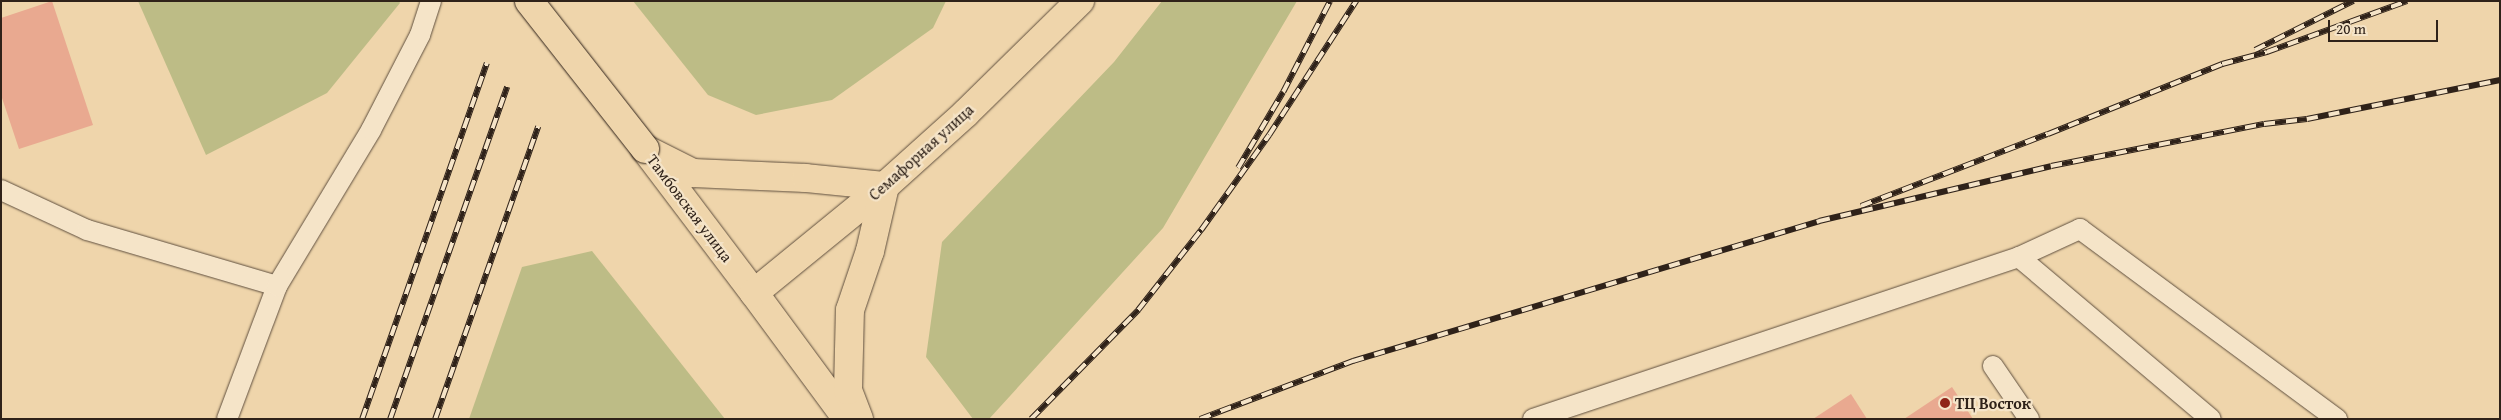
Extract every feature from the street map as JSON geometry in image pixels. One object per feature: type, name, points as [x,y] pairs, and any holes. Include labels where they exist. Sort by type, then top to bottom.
[{"type":"main road","name":"Тамбовская улица","points":[[529,1],[645,149],[847,419]]},
{"type":"main road","name":"Семафорная улица","points":[[754,293],[884,186],[966,113],[1080,1]]},
{"type":"main road","points":[[645,149],[693,173],[806,178],[884,186],[870,251],[850,310],[848,390],[859,419]]},
{"type":"lane","points":[[227,419],[277,286],[371,130],[420,35],[431,1]]},
{"type":"lane","points":[[1,190],[87,230],[277,286]]},
{"type":"lane","points":[[1533,419],[2019,257],[2080,229],[2337,419]]},
{"type":"lane","points":[[2019,257],[2211,419]]},
{"type":"lane","points":[[1993,366],[2029,419]]},
{"type":"shaded area","points":[[138,1],[399,1],[400,3],[327,93],[206,155]]},
{"type":"shaded area","points":[[633,1],[946,1],[933,28],[832,100],[756,115],[708,95]]},
{"type":"shaded area","points":[[1162,1],[1297,1],[1163,228],[989,419],[973,419],[926,357],[942,242],[1114,62]]},
{"type":"shaded area","points":[[592,251],[725,419],[469,419],[522,267]]},
{"type":"building","points":[[52,1],[93,125],[19,149],[1,95],[1,18]]},
{"type":"building","name":"ТЦ Восток","points":[[1952,387],[1973,419],[1904,419]]},
{"type":"building","points":[[1851,394],[1867,419],[1813,419]]},
{"type":"railway","points":[[1238,168],[1283,92],[1330,1]]},
{"type":"railway","points":[[1031,419],[1138,310],[1201,230],[1269,135],[1356,1]]},
{"type":"railway","points":[[2255,50],[2353,1]]},
{"type":"railway","points":[[1861,206],[2222,64],[2267,52],[2407,1]]},
{"type":"railway","points":[[362,419],[487,63]]},
{"type":"railway","points":[[1200,419],[1353,361],[1819,221],[2051,166],[2264,124],[2307,119],[2500,80]]},
{"type":"railway","points":[[390,419],[507,87]]},
{"type":"railway","points":[[435,419],[538,127]]},
{"type":"place","name":"ТЦ Восток","points":[[1945,403]]}]
